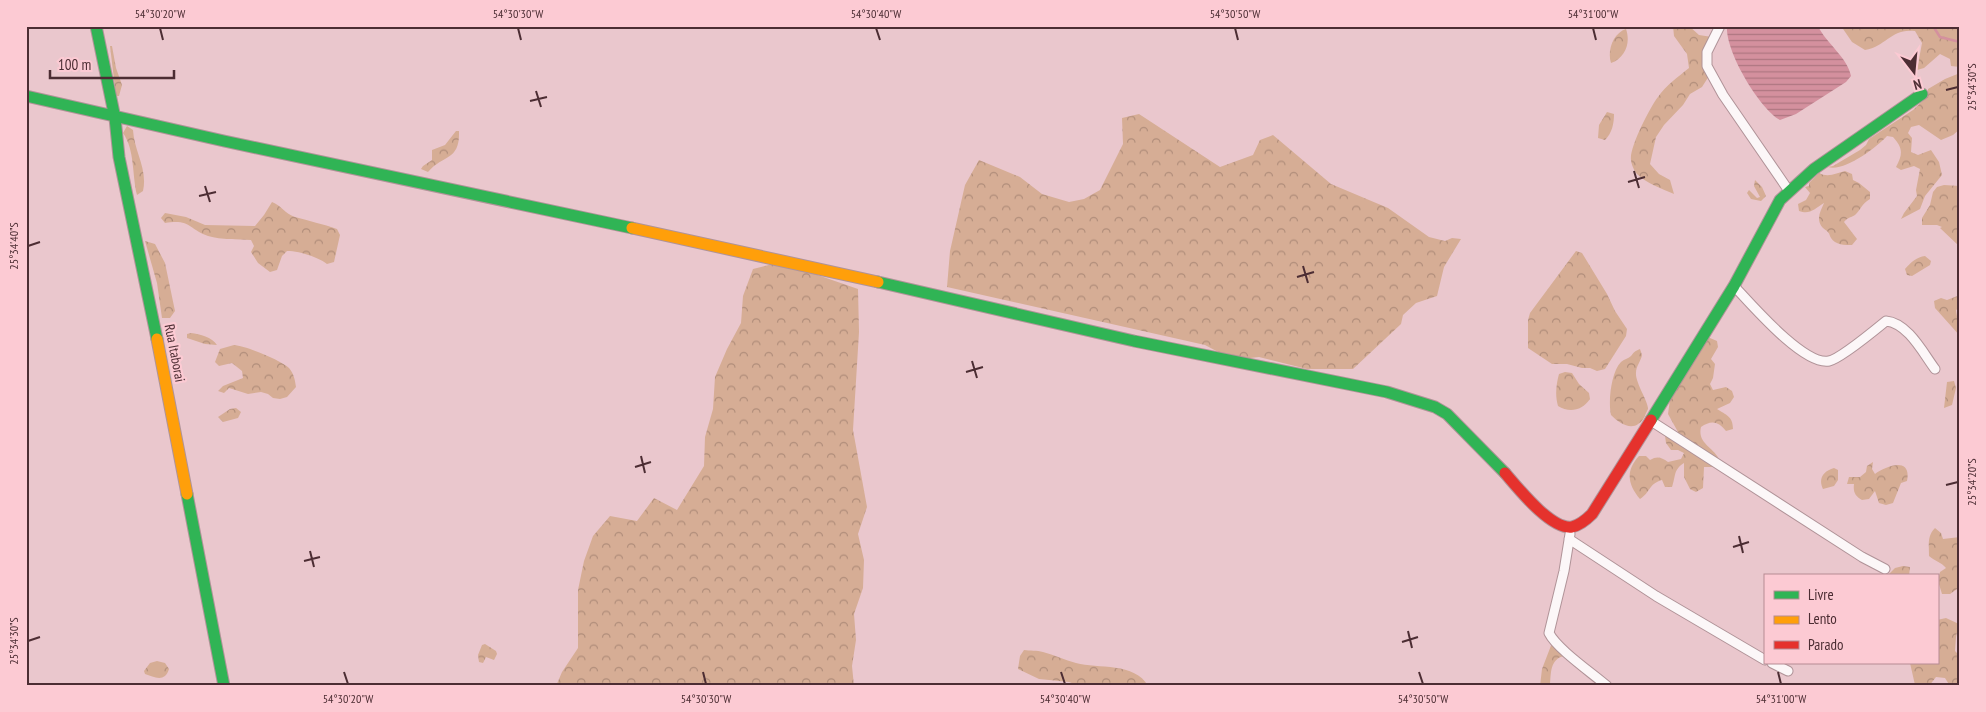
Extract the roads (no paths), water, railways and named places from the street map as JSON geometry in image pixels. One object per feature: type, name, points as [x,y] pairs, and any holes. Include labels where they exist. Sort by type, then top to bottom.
[{"type":"street","name":"Rua Itaborai","points":[[96,26],[115,118],[119,157],[144,271],[206,602],[224,686]]},
{"type":"street","points":[[1720,26],[1707,52],[1707,66],[1722,95],[1789,191]]},
{"type":"street","points":[[26,96],[115,118],[738,250],[1134,341],[1387,392],[1435,407],[1447,414],[1553,522],[1571,526],[1585,521],[1592,514],[1734,286],[1780,200],[1814,169],[1922,94]]},
{"type":"street","points":[[1734,286],[1788,341],[1816,361],[1831,361],[1886,321],[1894,322],[1905,330],[1935,369]]},
{"type":"street","points":[[1651,421],[1862,557],[1885,569]]},
{"type":"street","points":[[1571,526],[1564,571],[1549,633],[1551,637],[1607,686]]},
{"type":"street","points":[[1569,539],[1656,596],[1764,659]]},
{"type":"street","points":[[1774,664],[1788,671]]},
{"type":"waterway","points":[[1860,26],[1862,28],[1864,26]]},
{"type":"waterway","points":[[1933,26],[1940,37],[1960,42]]}]
